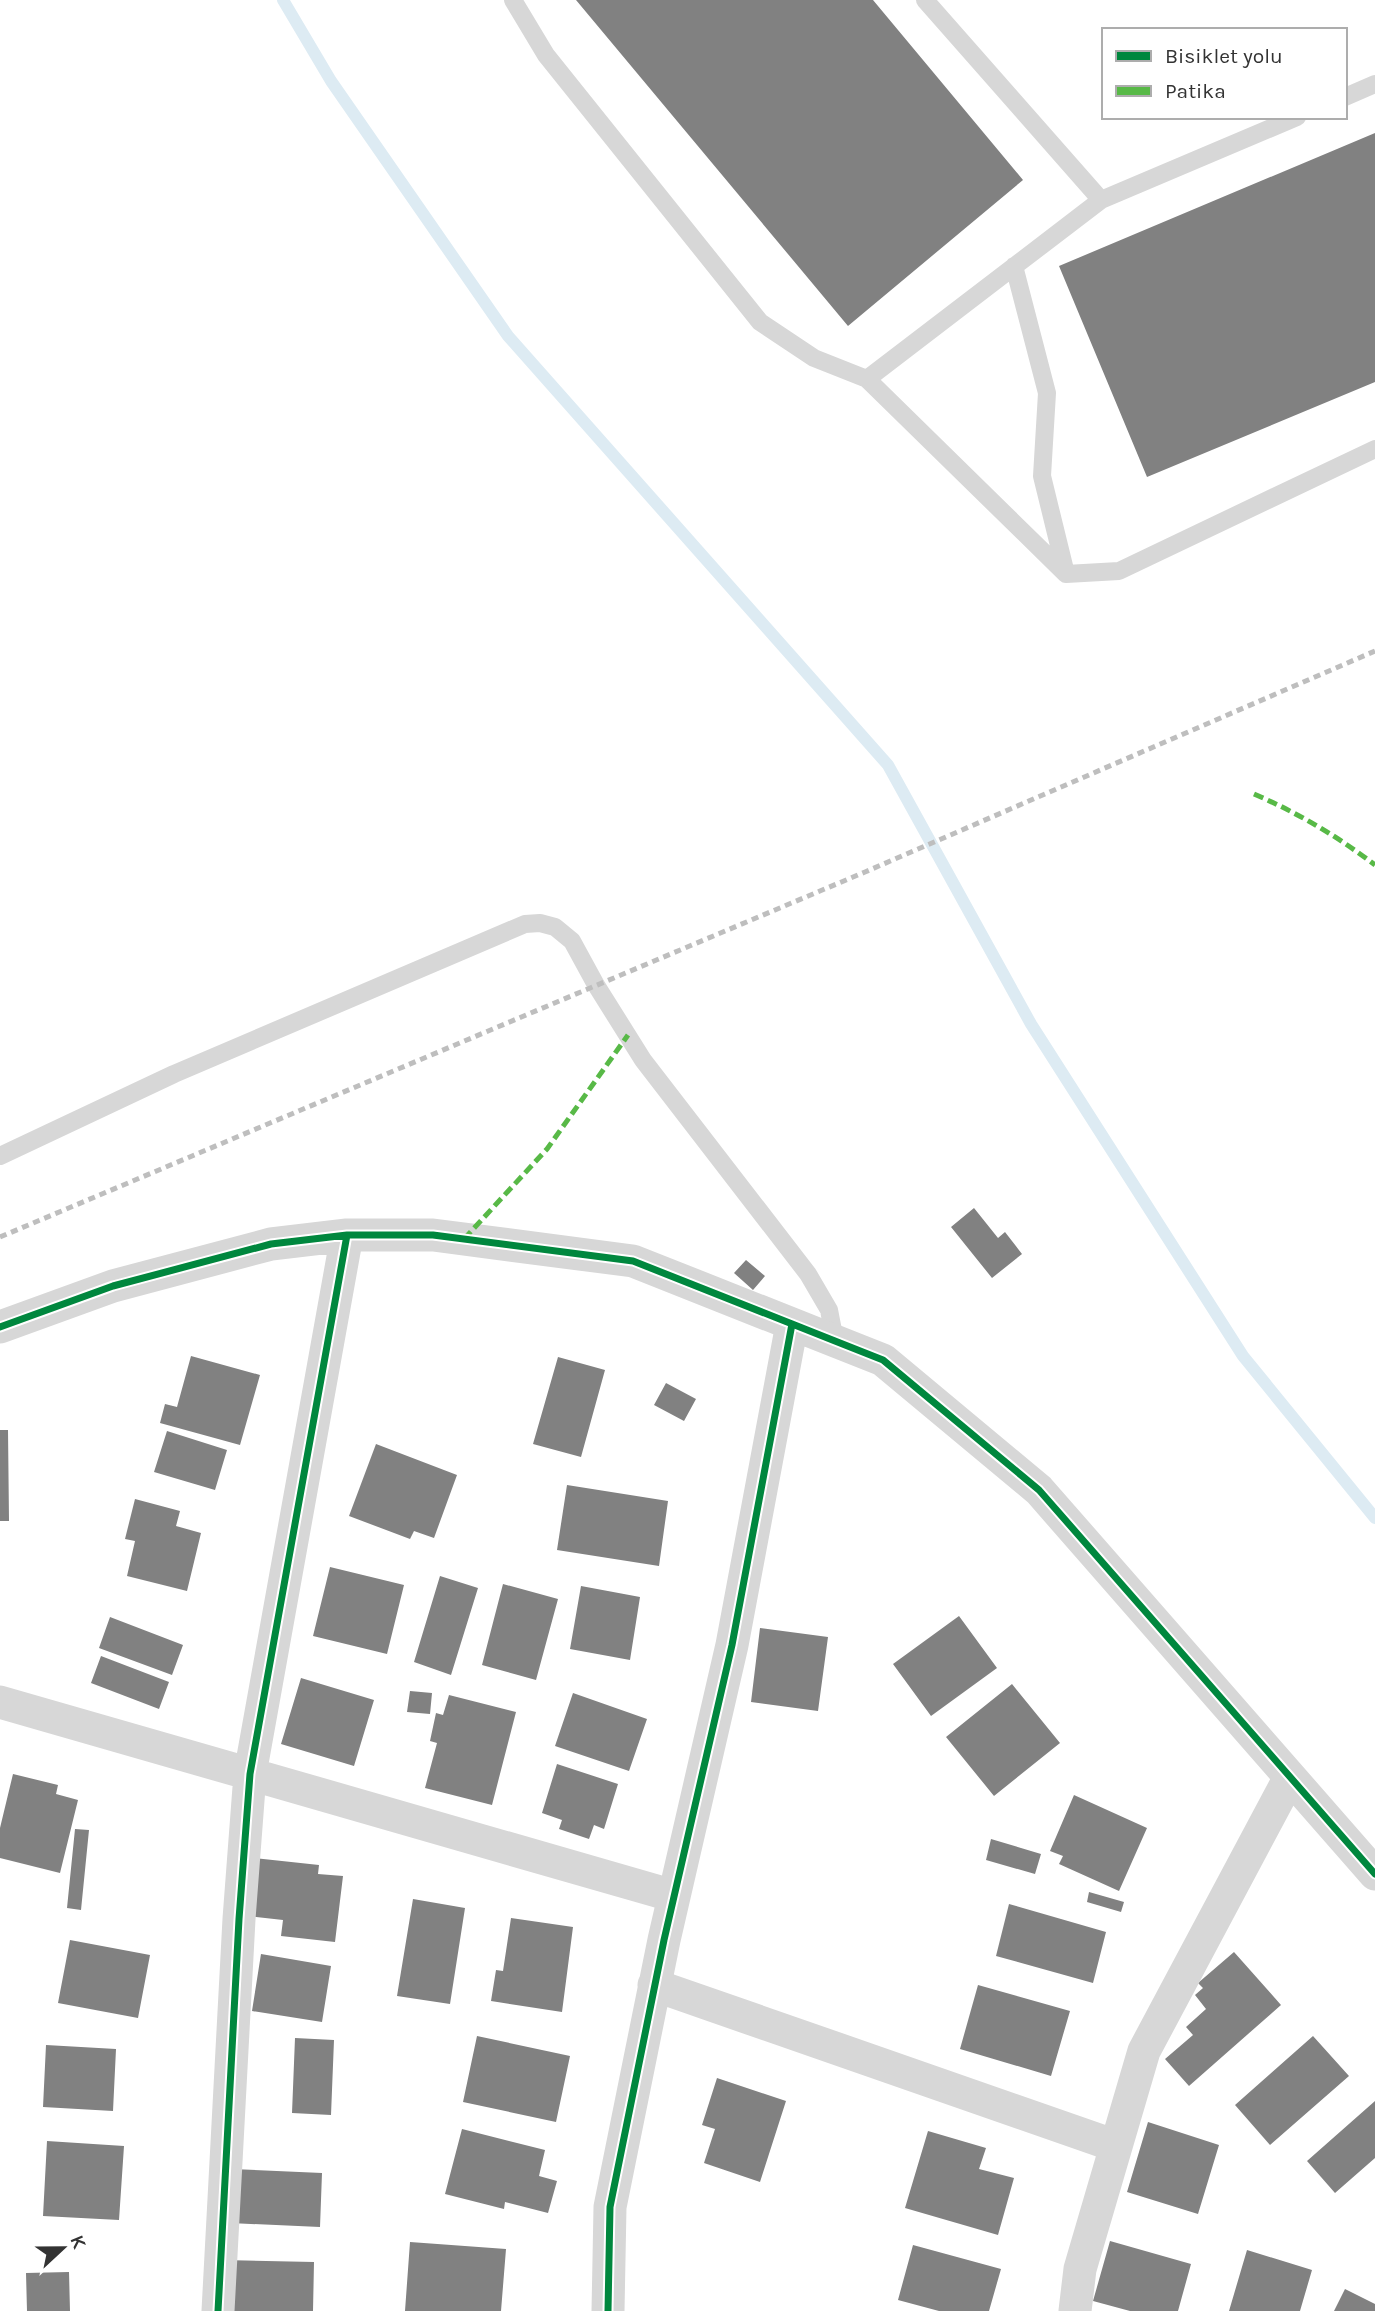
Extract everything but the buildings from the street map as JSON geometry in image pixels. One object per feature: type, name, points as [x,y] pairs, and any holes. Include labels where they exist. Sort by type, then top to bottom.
[{"type":"street","points":[[0,1327],[113,1286],[271,1244],[347,1235],[433,1234],[633,1261],[883,1360],[1039,1490],[1375,1874]]},
{"type":"street","points":[[218,2311],[239,1919],[250,1774],[347,1235]]},
{"type":"street","points":[[608,2311],[610,2207],[654,1985],[732,1645],[792,1324]]},
{"type":"street","points":[[0,1702],[674,1896]]},
{"type":"street","points":[[1075,2311],[1080,2269],[1144,2051],[1290,1777]]},
{"type":"street","points":[[654,1985],[1116,2146]]},
{"type":"lane","points":[[513,0],[546,55],[760,322],[814,358],[867,379],[1066,574],[1119,571],[1375,449]]},
{"type":"lane","points":[[925,0],[1101,200]]},
{"type":"lane","points":[[1347,96],[1375,84]]},
{"type":"lane","points":[[867,379],[1101,200],[1292,119]]},
{"type":"lane","points":[[1014,266],[1047,393],[1042,477],[1066,574]]},
{"type":"lane","points":[[0,1156],[199,1063],[525,924],[540,923],[555,927],[572,941],[643,1060],[808,1274],[829,1310],[835,1341]]},
{"type":"waterway","points":[[283,0],[331,81],[508,336],[888,765],[1031,1024],[1243,1356],[1375,1518]]},
{"type":"railway","points":[[0,1237],[865,872],[1375,651]]},
{"type":"marked path","points":[[1254,794],[1317,826],[1375,865]]},
{"type":"marked path","points":[[464,1239],[547,1149],[628,1035]]},
{"type":"cycle path","points":[[0,1327],[113,1286],[271,1244],[347,1235],[433,1235],[633,1261],[883,1360],[1039,1490],[1375,1874]]},
{"type":"cycle path","points":[[218,2311],[239,1919],[250,1774],[347,1235]]},
{"type":"cycle path","points":[[608,2311],[610,2207],[664,1940],[732,1645],[792,1324]]}]
